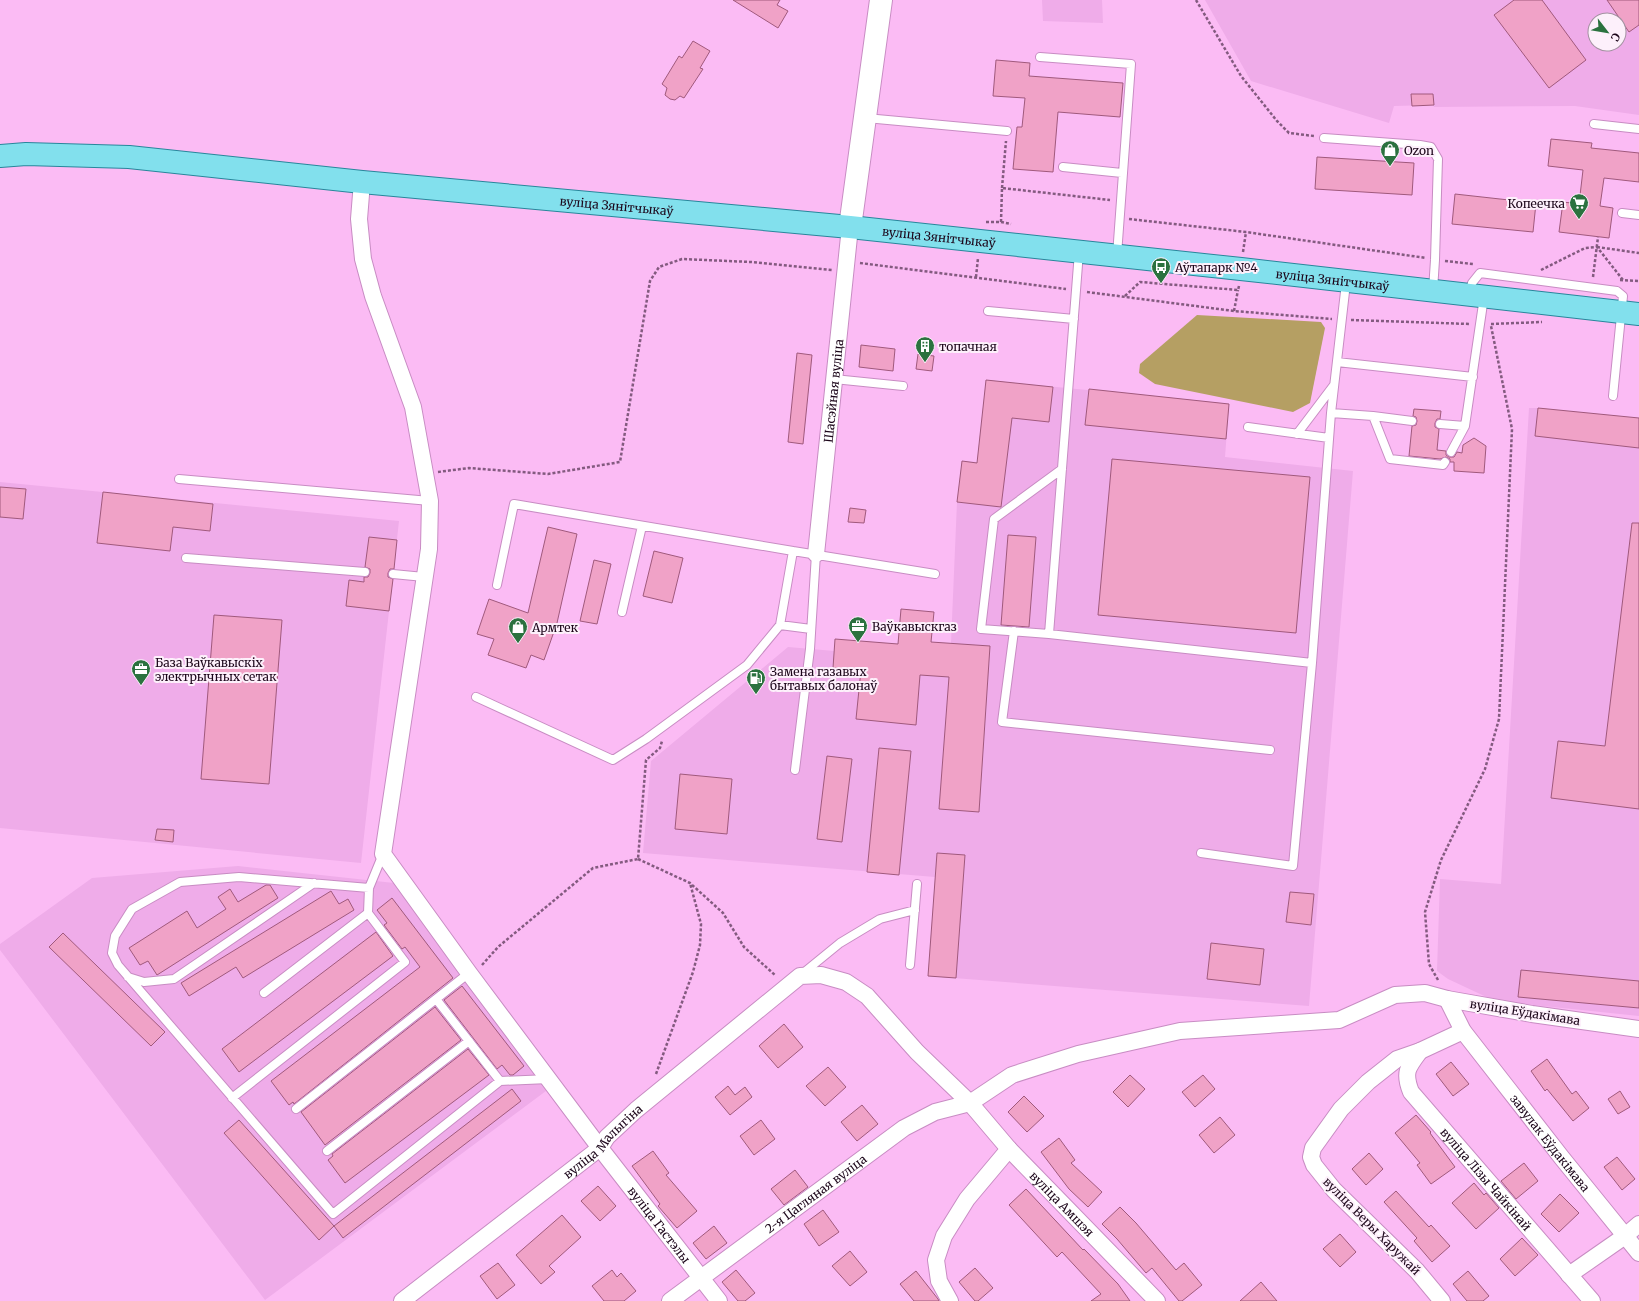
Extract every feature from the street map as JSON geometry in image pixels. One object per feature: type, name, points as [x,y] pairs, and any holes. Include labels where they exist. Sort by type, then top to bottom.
[{"type":"main road","name":"вуліца Зянітчыкаў","points":[[0,156],[26,154],[129,158],[362,182],[850,228],[1630,313]]},
{"type":"street","points":[[850,228],[880,0]]},
{"type":"street","points":[[362,182],[359,219],[363,259],[373,296],[413,407],[430,501],[429,549],[383,854]]},
{"type":"street","name":"Шасэйная вуліца","points":[[816,554],[850,228]]},
{"type":"street","name":"вуліца Гастэлы","points":[[383,854],[474,971],[600,1148],[719,1301]]},
{"type":"street","name":"вуліца Амшэя","points":[[794,980],[821,975],[846,982],[866,996],[917,1052],[970,1103],[1008,1148],[1157,1301]]},
{"type":"street","name":"вуліца Малыгіна","points":[[402,1301],[600,1148],[607,1137],[636,1110],[794,980]]},
{"type":"street","name":"2-я Цагляная вуліца","points":[[670,1301],[904,1128],[935,1112],[970,1103],[1012,1075],[1078,1054],[1180,1031],[1338,1020],[1395,995],[1425,993],[1447,999]]},
{"type":"street","name":"вуліца Еўдакімава","points":[[1447,999],[1532,1014],[1639,1029]]},
{"type":"street","name":"вуліца Еўдакімава","points":[[1447,999],[1463,1031]]},
{"type":"street","points":[[1420,1051],[1463,1031]]},
{"type":"street","name":"завулак Еўдакімава","points":[[1463,1031],[1639,1253]]},
{"type":"street","name":"вуліца Веры Харужай","points":[[1420,1051],[1397,1059],[1368,1082],[1340,1109],[1313,1148],[1311,1157],[1314,1166],[1329,1184],[1417,1271],[1442,1301]]},
{"type":"street","name":"вуліца Лізы Чайкінай","points":[[1420,1051],[1408,1067],[1407,1082],[1411,1092],[1592,1301]]},
{"type":"street","points":[[950,1301],[939,1281],[936,1260],[944,1236],[967,1200],[1008,1148]]},
{"type":"street","points":[[1569,1274],[1625,1236],[1639,1224]]},
{"type":"lane","points":[[1040,57],[1131,64],[1117,256]]},
{"type":"lane","points":[[865,118],[1007,131]]},
{"type":"lane","points":[[1594,124],[1639,129]]},
{"type":"lane","points":[[1324,138],[1420,144],[1431,147],[1438,159],[1435,260],[1432,291]]},
{"type":"lane","points":[[1063,167],[1122,173]]},
{"type":"lane","points":[[1622,213],[1639,215]]},
{"type":"lane","points":[[1049,634],[1079,252]]},
{"type":"lane","points":[[1201,853],[1293,866],[1312,662],[1331,413],[1347,281]]},
{"type":"lane","points":[[1451,452],[1465,426],[1480,324],[1476,296]]},
{"type":"lane","points":[[988,311],[1074,319]]},
{"type":"lane","points":[[1613,396],[1630,313]]},
{"type":"lane","points":[[1337,362],[1472,377]]},
{"type":"lane","points":[[834,379],[903,386]]},
{"type":"lane","points":[[1297,434],[1334,384]]},
{"type":"lane","points":[[1331,413],[1412,421]]},
{"type":"lane","points":[[1373,416],[1390,459],[1443,465],[1445,462]]},
{"type":"lane","points":[[1440,424],[1465,426]]},
{"type":"lane","points":[[1248,427],[1329,438]]},
{"type":"lane","points":[[1062,469],[994,519],[981,629],[1049,634],[1312,662]]},
{"type":"lane","points":[[179,479],[430,501]]},
{"type":"lane","points":[[497,585],[514,504],[935,574]]},
{"type":"lane","points":[[622,612],[642,526]]},
{"type":"lane","points":[[476,698],[613,760],[660,729],[747,665],[780,625],[793,551]]},
{"type":"lane","points":[[796,770],[812,629],[816,554]]},
{"type":"lane","points":[[186,558],[365,572]]},
{"type":"lane","points":[[393,574],[424,577]]},
{"type":"lane","points":[[780,625],[812,629]]},
{"type":"lane","points":[[1014,631],[1002,722],[1270,750]]},
{"type":"lane","points":[[232,1098],[405,962],[368,912],[370,888],[383,854]]},
{"type":"lane","points":[[370,888],[239,877],[180,882],[132,908],[115,936],[112,953],[118,965],[128,977],[333,1214],[500,1081],[550,1079]]},
{"type":"lane","points":[[128,977],[144,982],[174,979],[314,883]]},
{"type":"lane","points":[[910,965],[917,884]]},
{"type":"lane","points":[[794,980],[840,943],[880,920],[915,910]]},
{"type":"lane","points":[[264,994],[368,912]]},
{"type":"lane","points":[[296,1109],[474,971]]},
{"type":"lane","points":[[436,999],[500,1081]]},
{"type":"lane","points":[[327,1150],[468,1041]]},
{"type":"path","points":[[1196,0],[1241,76],[1277,121],[1289,133],[1324,138]]},
{"type":"path","points":[[1001,222],[1002,188],[1007,131]]},
{"type":"path","points":[[1002,188],[1121,201]]},
{"type":"path","points":[[1120,218],[1246,232]]},
{"type":"path","points":[[976,277],[983,222],[1001,222],[1011,224]]},
{"type":"path","points":[[1593,277],[1598,237]]},
{"type":"path","points":[[1597,247],[1623,280]]},
{"type":"path","points":[[1539,271],[1585,248],[1597,247],[1639,253]]},
{"type":"path","points":[[439,478],[437,472],[470,468],[548,474],[620,462],[650,280],[659,267],[682,259],[846,266],[976,277],[1234,311],[1342,320],[1480,324],[1545,322]]},
{"type":"path","points":[[1234,311],[1238,290]]},
{"type":"path","points":[[1447,999],[1429,964],[1425,912],[1442,860],[1485,769],[1499,719],[1512,429],[1491,324]]},
{"type":"path","points":[[638,859],[646,760],[660,748],[662,742],[660,729]]},
{"type":"path","points":[[474,971],[498,948],[593,868],[638,859],[690,883],[723,913],[744,947],[771,972],[794,980]]},
{"type":"path","points":[[656,1074],[694,972],[700,945],[701,924],[690,883]]},
{"type":"shaded area","points":[[1042,0],[1102,0],[1103,23],[1043,21]]},
{"type":"shaded area","points":[[1205,0],[1639,0],[1639,115],[1575,106],[1394,106],[1389,123],[1251,81]]},
{"type":"shaded area","points":[[1197,315],[1321,322],[1325,328],[1310,403],[1293,412],[1155,384],[1139,373],[1140,364]]},
{"type":"shaded area","points":[[986,380],[1229,404],[1225,457],[1353,471],[1309,1006],[928,976],[935,877],[643,853],[651,761],[788,647],[834,651],[833,668],[929,675],[931,642],[951,643],[957,502],[962,461],[977,462]]},
{"type":"shaded area","points":[[1529,408],[1639,419],[1639,1016],[1495,1001],[1448,979],[1437,971],[1440,879],[1501,884]]},
{"type":"shaded area","name":"База Ваўкавыскіх электрычных сетак","points":[[0,482],[399,521],[361,863],[0,828]]},
{"type":"shaded area","points":[[238,866],[394,883],[550,1088],[265,1300],[0,950],[0,944],[92,878]]},
{"type":"building","points":[[733,0],[780,0],[777,5],[788,11],[778,28]]},
{"type":"building","points":[[1514,0],[1542,0],[1586,60],[1549,88],[1494,15]]},
{"type":"building","points":[[1607,0],[1639,0],[1639,25],[1629,32],[1627,29],[1627,12],[1615,12]]},
{"type":"building","points":[[693,41],[710,51],[700,68],[703,69],[684,98],[680,96],[675,100],[670,99],[665,95],[667,88],[662,84],[679,56],[682,58]]},
{"type":"building","points":[[996,60],[1030,63],[1029,76],[1123,83],[1120,117],[1058,112],[1053,172],[1013,169],[1017,127],[1022,127],[1025,98],[993,96]]},
{"type":"building","points":[[1411,94],[1433,94],[1434,105],[1412,106]]},
{"type":"building","points":[[1551,139],[1592,143],[1591,148],[1639,153],[1639,182],[1604,178],[1600,206],[1613,208],[1609,238],[1559,232],[1563,202],[1579,204],[1583,170],[1548,166]]},
{"type":"building","points":[[1317,157],[1414,163],[1412,195],[1315,189]]},
{"type":"building","points":[[1455,194],[1536,203],[1533,232],[1452,224]]},
{"type":"building","points":[[861,345],[895,349],[893,371],[859,367]]},
{"type":"building","points":[[797,353],[812,355],[803,444],[788,442]]},
{"type":"building","name":"топачная","points":[[918,354],[934,356],[932,371],[916,369]]},
{"type":"building","points":[[986,380],[1053,387],[1049,422],[1012,418],[1001,507],[957,502],[962,461],[977,463]]},
{"type":"building","points":[[1089,389],[1229,404],[1226,439],[1085,425]]},
{"type":"building","points":[[1538,408],[1639,418],[1639,448],[1535,436]]},
{"type":"building","points":[[1414,409],[1441,411],[1440,419],[1437,419],[1435,423],[1435,427],[1439,429],[1437,450],[1446,451],[1446,455],[1449,457],[1454,457],[1457,452],[1462,453],[1463,445],[1474,438],[1486,446],[1484,473],[1454,471],[1454,462],[1450,462],[1450,459],[1446,457],[1440,459],[1409,456],[1412,426],[1416,425],[1417,421],[1416,417],[1413,416]]},
{"type":"building","points":[[1112,459],[1310,477],[1296,633],[1098,615]]},
{"type":"building","points":[[0,487],[26,489],[23,519],[0,517]]},
{"type":"building","points":[[103,492],[213,504],[210,531],[173,527],[170,551],[97,543]]},
{"type":"building","points":[[850,508],[866,510],[864,523],[848,522]]},
{"type":"building","points":[[1632,523],[1639,523],[1639,809],[1551,798],[1558,741],[1605,746]]},
{"type":"building","points":[[548,527],[577,534],[557,623],[544,660],[531,655],[526,668],[488,655],[494,639],[477,634],[489,599],[528,613]]},
{"type":"building","points":[[1008,535],[1036,537],[1029,627],[1001,625]]},
{"type":"building","points":[[369,537],[397,540],[394,569],[390,569],[388,573],[388,577],[393,579],[389,611],[346,606],[349,580],[364,582],[364,577],[368,577],[370,573],[370,569],[365,567]]},
{"type":"building","points":[[654,551],[683,558],[672,603],[643,596]]},
{"type":"building","points":[[594,560],[611,564],[597,624],[580,621]]},
{"type":"building","points":[[901,609],[934,612],[931,642],[990,646],[979,812],[939,809],[949,677],[920,675],[916,725],[856,719],[861,670],[833,668],[835,639],[898,644]]},
{"type":"building","points":[[214,615],[282,620],[269,784],[201,779]]},
{"type":"building","points":[[879,748],[911,751],[899,875],[867,872]]},
{"type":"building","points":[[827,756],[852,759],[842,842],[817,839]]},
{"type":"building","points":[[680,774],[732,779],[727,834],[675,829]]},
{"type":"building","points":[[157,829],[174,830],[173,842],[155,840]]},
{"type":"building","points":[[937,853],[965,855],[956,978],[928,976]]},
{"type":"building","points":[[266,885],[270,885],[278,898],[157,975],[148,961],[140,965],[129,948],[187,911],[197,928],[226,909],[218,897],[230,889],[238,902]]},
{"type":"building","points":[[331,891],[339,904],[348,899],[354,910],[243,978],[236,967],[189,996],[181,983]]},
{"type":"building","points":[[1290,892],[1314,894],[1311,925],[1286,922]]},
{"type":"building","points":[[392,898],[453,978],[294,1104],[293,1102],[289,1105],[271,1081],[420,967],[405,947],[402,949],[384,925],[387,923],[377,910]]},
{"type":"building","points":[[376,932],[393,956],[239,1072],[222,1049]]},
{"type":"building","points":[[63,933],[165,1032],[151,1046],[49,947]]},
{"type":"building","points":[[1211,943],[1264,949],[1260,985],[1207,979]]},
{"type":"building","points":[[1521,970],[1639,981],[1639,1008],[1518,997]]},
{"type":"building","points":[[462,986],[524,1066],[513,1075],[510,1075],[502,1065],[497,1069],[444,1000]]},
{"type":"building","points":[[435,1007],[461,1040],[325,1145],[301,1112]]},
{"type":"building","points":[[784,1024],[803,1047],[778,1068],[759,1046]]},
{"type":"building","points":[[468,1049],[489,1075],[345,1183],[328,1160],[333,1156],[332,1154]]},
{"type":"building","points":[[1547,1059],[1572,1094],[1576,1091],[1589,1108],[1573,1121],[1547,1089],[1545,1091],[1531,1071]]},
{"type":"building","points":[[1451,1062],[1469,1084],[1453,1096],[1436,1074]]},
{"type":"building","points":[[828,1067],[846,1087],[825,1106],[806,1086]]},
{"type":"building","points":[[1130,1075],[1145,1089],[1128,1107],[1113,1092]]},
{"type":"building","points":[[1203,1075],[1215,1089],[1195,1107],[1182,1092]]},
{"type":"building","points":[[728,1086],[735,1095],[745,1087],[752,1097],[730,1115],[715,1097]]},
{"type":"building","points":[[512,1089],[521,1101],[343,1238],[334,1226]]},
{"type":"building","points":[[1620,1091],[1630,1107],[1618,1114],[1608,1099]]},
{"type":"building","points":[[1024,1096],[1044,1116],[1027,1132],[1008,1112]]},
{"type":"building","points":[[862,1105],[878,1124],[857,1141],[841,1122]]},
{"type":"building","points":[[1416,1115],[1431,1132],[1430,1133],[1455,1167],[1431,1184],[1417,1165],[1420,1163],[1395,1133]]},
{"type":"building","points":[[1220,1117],[1235,1135],[1214,1153],[1199,1135]]},
{"type":"building","points":[[239,1120],[334,1226],[319,1240],[224,1133]]},
{"type":"building","points":[[761,1120],[775,1139],[754,1155],[740,1136]]},
{"type":"building","points":[[1059,1138],[1075,1160],[1071,1163],[1102,1192],[1088,1207],[1069,1189],[1041,1152]]},
{"type":"building","points":[[653,1151],[669,1173],[666,1175],[697,1211],[677,1228],[658,1206],[660,1204],[632,1166]]},
{"type":"building","points":[[1369,1153],[1383,1169],[1366,1185],[1352,1169]]},
{"type":"building","points":[[1617,1157],[1635,1179],[1622,1190],[1604,1167]]},
{"type":"building","points":[[1524,1163],[1538,1181],[1516,1199],[1501,1181]]},
{"type":"building","points":[[795,1170],[808,1187],[784,1205],[771,1189]]},
{"type":"building","points":[[1474,1183],[1484,1195],[1486,1193],[1499,1208],[1476,1229],[1452,1203]]},
{"type":"building","points":[[598,1186],[616,1206],[600,1221],[581,1201]]},
{"type":"building","points":[[1026,1189],[1083,1250],[1084,1249],[1118,1284],[1130,1301],[1091,1301],[1101,1294],[1062,1252],[1057,1257],[1009,1205]]},
{"type":"building","points":[[1396,1191],[1429,1227],[1431,1225],[1450,1246],[1432,1262],[1414,1241],[1417,1238],[1384,1202]]},
{"type":"building","points":[[1560,1194],[1579,1213],[1559,1232],[1541,1214]]},
{"type":"building","points":[[1120,1207],[1136,1223],[1176,1270],[1184,1263],[1202,1285],[1182,1301],[1179,1301],[1152,1268],[1146,1273],[1102,1224]]},
{"type":"building","points":[[823,1210],[839,1232],[819,1246],[804,1224]]},
{"type":"building","points":[[562,1215],[581,1237],[549,1266],[555,1272],[541,1284],[516,1255]]},
{"type":"building","points":[[714,1226],[727,1243],[706,1259],[693,1243]]},
{"type":"building","points":[[1340,1234],[1356,1252],[1340,1267],[1323,1249]]},
{"type":"building","points":[[1522,1238],[1538,1255],[1515,1276],[1500,1259]]},
{"type":"building","points":[[850,1251],[867,1272],[850,1286],[832,1266]]},
{"type":"building","points":[[498,1263],[515,1285],[497,1299],[480,1276]]},
{"type":"building","points":[[975,1268],[993,1288],[978,1301],[975,1301],[959,1282]]},
{"type":"building","points":[[612,1270],[617,1277],[621,1273],[636,1291],[624,1301],[604,1301],[592,1286]]},
{"type":"building","points":[[736,1270],[755,1293],[745,1301],[738,1301],[722,1282]]},
{"type":"building","points":[[916,1271],[939,1301],[914,1301],[900,1284]]},
{"type":"building","points":[[1468,1271],[1489,1296],[1483,1301],[1467,1301],[1453,1284]]},
{"type":"building","points":[[1261,1282],[1277,1301],[1240,1301]]},
{"type":"place","name":"Ozon","points":[[1390,167]]},
{"type":"place","name":"Копеечка","points":[[1579,220]]},
{"type":"place","name":"Аўтапарк №4","points":[[1161,284]]},
{"type":"place","name":"топачная","points":[[925,363]]},
{"type":"place","name":"Ваўкавыскгаз","points":[[858,643]]},
{"type":"place","name":"Армтек","points":[[518,644]]},
{"type":"place","name":"База Ваўкавыскіх электрычных сетак","points":[[141,686]]},
{"type":"place","name":"Замена газавых бытавых балонаў","points":[[756,695]]}]
